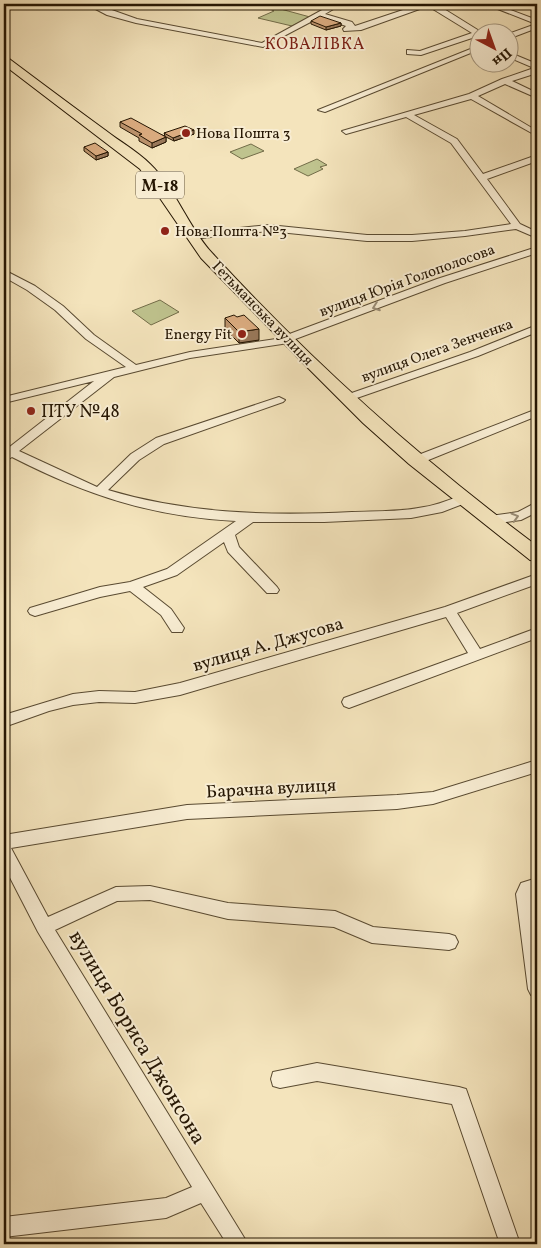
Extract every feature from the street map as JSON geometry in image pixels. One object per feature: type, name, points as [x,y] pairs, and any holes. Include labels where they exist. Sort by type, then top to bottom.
[{"type":"highway","name":"Гетьманська вулиця","points":[[4,60],[145,166],[163,189],[206,255],[287,339],[347,398],[417,460],[490,520],[537,555]]},
{"type":"street","points":[[90,4],[110,13],[136,21],[259,44],[265,44],[338,4]]},
{"type":"street","points":[[318,14],[349,24],[351,26],[347,29],[358,28],[422,5],[432,4],[468,27]]},
{"type":"street","points":[[489,4],[537,22]]},
{"type":"street","points":[[518,33],[537,26]]},
{"type":"street","points":[[410,52],[427,51],[468,37]]},
{"type":"street","points":[[322,110],[468,52]]},
{"type":"street","points":[[518,59],[537,69]]},
{"type":"street","points":[[346,131],[472,96],[537,69]]},
{"type":"street","points":[[505,81],[537,97]]},
{"type":"street","points":[[507,93],[537,97]]},
{"type":"street","points":[[472,96],[537,134]]},
{"type":"street","points":[[407,114],[454,141],[517,226],[537,235]]},
{"type":"street","points":[[480,178],[537,158]]},
{"type":"street","points":[[192,236],[261,228],[285,228],[367,238],[398,238],[476,233],[517,226]]},
{"type":"street","name":"вулиця Юрія Голополосова","points":[[4,400],[190,355],[262,346],[287,339],[441,281],[537,250]]},
{"type":"street","points":[[4,273],[59,308],[90,337],[134,368]]},
{"type":"street","name":"вулиця Олега Зенченка","points":[[347,398],[474,354],[537,328]]},
{"type":"street","points":[[7,455],[114,372]]},
{"type":"street","points":[[99,492],[135,457],[160,442],[279,400]]},
{"type":"street","points":[[417,460],[537,412]]},
{"type":"street","points":[[7,455],[99,492],[146,504],[185,511],[252,518],[310,519],[418,513],[435,511],[464,499]]},
{"type":"street","points":[[490,520],[521,516],[536,507]]},
{"type":"street","points":[[35,611],[100,592],[132,586],[172,572],[252,518]]},
{"type":"street","points":[[228,534],[234,549],[272,590]]},
{"type":"street","name":"вулиця А. Джусова","points":[[4,721],[39,708],[80,699],[156,695],[449,611],[537,579]]},
{"type":"street","points":[[132,586],[166,612],[178,628]]},
{"type":"street","points":[[449,611],[477,656]]},
{"type":"street","points":[[349,702],[537,633]]},
{"type":"street","name":"Барачна вулиця","points":[[4,842],[187,812],[397,802],[433,798],[537,766]]},
{"type":"street","name":"вулиця Бориса Джонсона","points":[[4,851],[44,927],[238,1244]]},
{"type":"street","points":[[531,889],[537,989]]},
{"type":"street","points":[[44,927],[116,894],[150,893],[228,912],[335,919],[372,935],[449,942]]},
{"type":"street","points":[[280,1079],[317,1072],[459,1096],[510,1244]]},
{"type":"street","points":[[4,1226],[166,1208],[205,1191]]},
{"type":"green space","points":[[275,5],[277,8],[310,17],[292,26],[258,18],[274,11],[270,9]]},
{"type":"green space","points":[[251,144],[264,151],[242,159],[230,152]]},
{"type":"green space","points":[[317,159],[327,165],[320,167],[323,169],[308,176],[294,169]]},
{"type":"green space","points":[[160,300],[179,312],[151,325],[132,311]]},
{"type":"building","points":[[320,16],[341,23],[326,27],[311,21]]},
{"type":"building","points":[[131,118],[166,137],[152,143],[139,135],[142,134],[120,122]]},
{"type":"building","points":[[185,126],[194,130],[173,138],[164,133]]},
{"type":"building","points":[[95,143],[108,152],[96,156],[84,147]]},
{"type":"building","points":[[234,315],[237,317],[244,315],[259,329],[239,332],[225,318]]},
{"type":"place","name":"Нова Пошта 3","points":[[186,133]]},
{"type":"place","name":"Нова Пошта №3","points":[[165,231]]},
{"type":"place","name":"Energy Fit","points":[[242,334]]},
{"type":"place","name":"ПТУ №48","points":[[31,411]]},
{"type":"district","name":"КОВАЛІВКА","points":[[315,43]]}]
